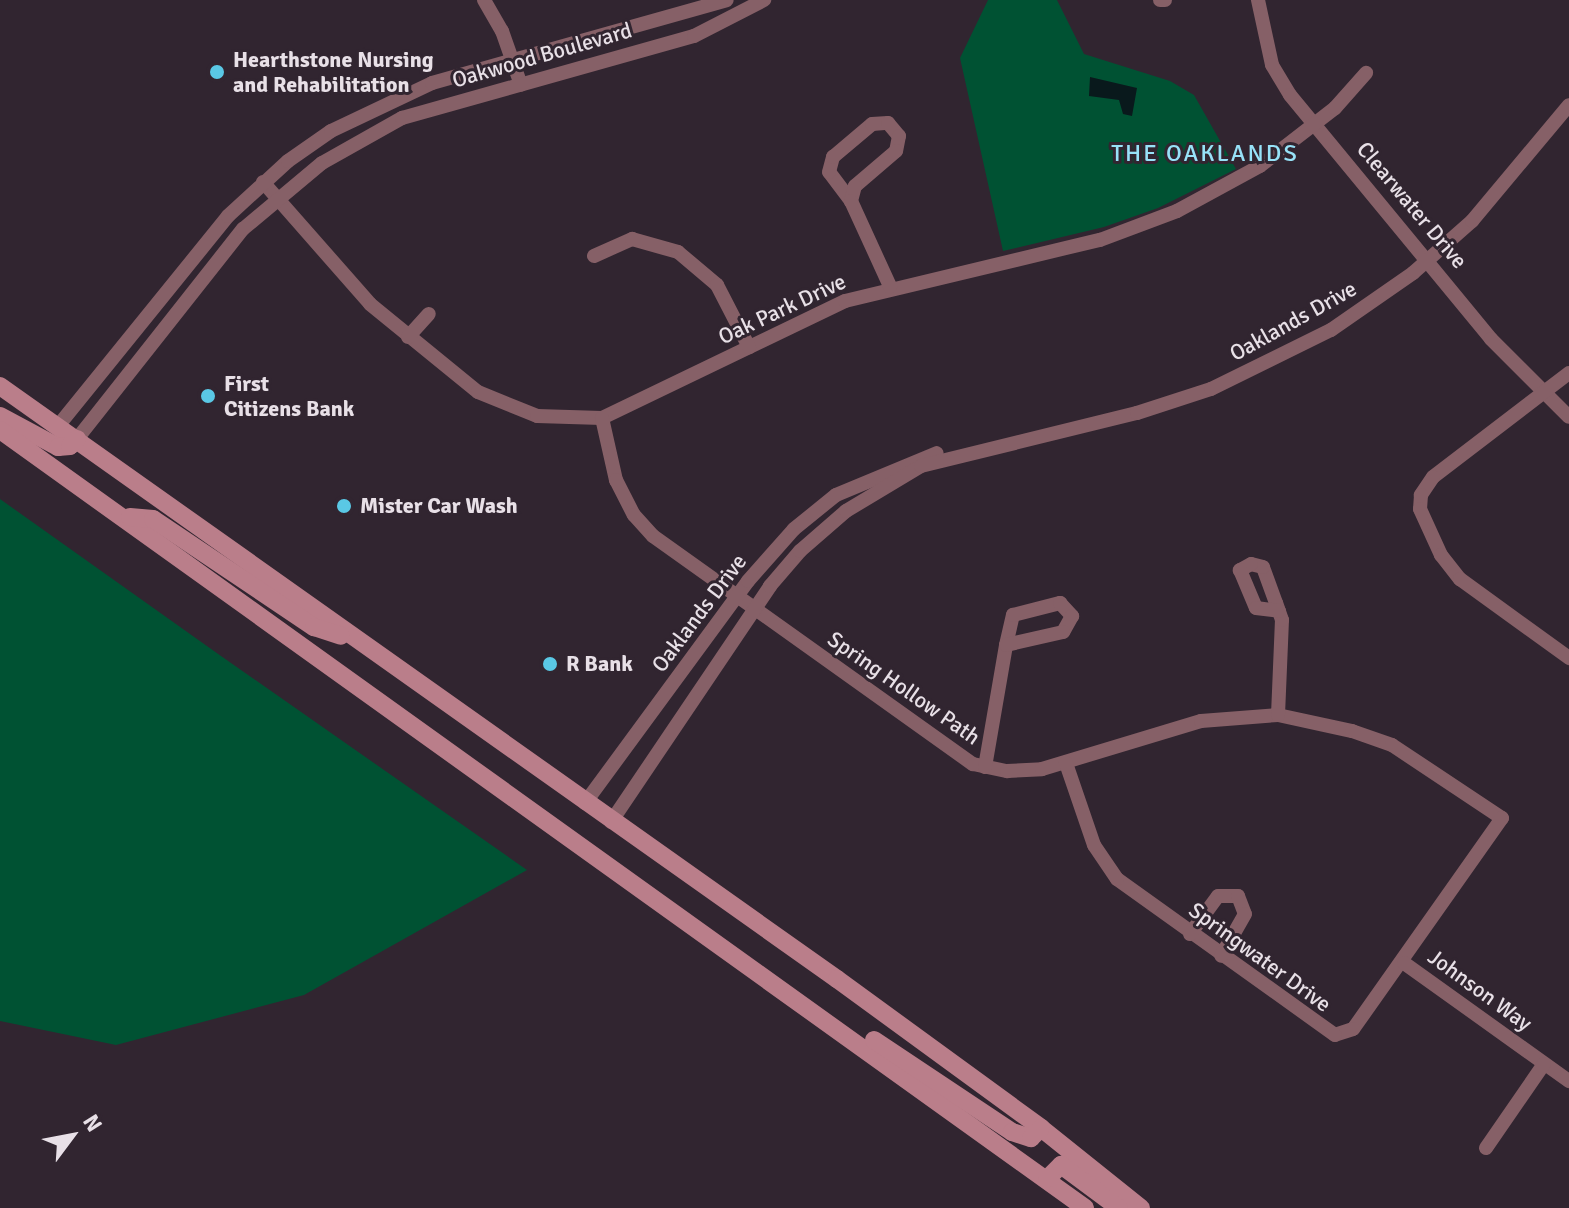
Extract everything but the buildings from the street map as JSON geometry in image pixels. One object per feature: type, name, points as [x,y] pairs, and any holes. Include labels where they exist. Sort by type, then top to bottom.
[{"type":"main road","points":[[0,386],[1041,1128],[1141,1208]]},
{"type":"main road","points":[[0,416],[58,447],[70,446],[77,439]]},
{"type":"main road","points":[[0,430],[566,832],[1085,1208]]},
{"type":"main road","points":[[128,518],[153,519],[314,627],[358,642]]},
{"type":"main road","points":[[566,832],[585,803]]},
{"type":"main road","points":[[591,851],[611,822]]},
{"type":"main road","points":[[838,1029],[861,1031],[1012,1132],[1031,1138],[1041,1128]]},
{"type":"main road","points":[[1047,1179],[1061,1165],[1119,1208]]},
{"type":"street","points":[[484,0],[521,85]]},
{"type":"street","name":"Oakwood Boulevard","points":[[58,426],[219,226],[263,182],[370,110],[420,87],[727,0]]},
{"type":"street","name":"Oakwood Boulevard","points":[[77,439],[219,258],[276,198],[322,163],[402,118],[694,36],[764,0]]},
{"type":"street","name":"Clearwater Drive","points":[[1258,0],[1272,65],[1314,124],[1430,259],[1491,339],[1569,417]]},
{"type":"street","name":"Oak Park Drive","points":[[263,182],[370,304],[478,392],[516,411],[559,419],[602,418],[641,403],[749,347],[890,286],[1134,229],[1220,190],[1314,124],[1366,73]]},
{"type":"street","name":"Oaklands Drive","points":[[611,822],[754,609],[820,531],[884,485],[921,466],[1137,413],[1252,372],[1331,330],[1430,259],[1502,190],[1569,105]]},
{"type":"street","points":[[851,201],[855,186],[896,151],[899,136],[888,123],[872,124],[833,157],[829,172],[851,201],[890,286]]},
{"type":"street","points":[[594,256],[632,239],[678,252],[717,285],[749,347]]},
{"type":"street","points":[[408,337],[429,314]]},
{"type":"street","points":[[1569,373],[1545,395],[1433,477],[1421,495],[1420,509],[1441,555],[1460,579],[1569,658]]},
{"type":"street","name":"Spring Hollow Path","points":[[602,418],[616,480],[634,515],[653,536],[955,755],[985,767],[1023,772],[1066,763],[1201,721],[1278,715],[1352,731],[1392,745],[1502,818]]},
{"type":"street","name":"Oaklands Drive","points":[[585,803],[737,597],[794,529],[836,495],[919,457],[1012,442]]},
{"type":"street","points":[[1278,715],[1285,635],[1279,611]]},
{"type":"street","points":[[985,767],[1006,645]]},
{"type":"street","name":"Springwater Drive","points":[[1066,763],[1105,864],[1124,886],[1335,1035],[1353,1029],[1404,963],[1502,818]]},
{"type":"street","points":[[1190,934],[1218,896],[1238,896],[1245,914],[1221,956]]},
{"type":"street","name":"Johnson Way","points":[[1404,963],[1569,1081]]},
{"type":"street","points":[[1486,1148],[1544,1064]]},
{"type":"green space","points":[[988,0],[1057,0],[1084,54],[1170,81],[1194,95],[1236,169],[1158,208],[1104,227],[1003,251],[960,58]]},
{"type":"green space","points":[[0,499],[527,870],[304,995],[116,1045],[0,1021]]},
{"type":"shaded area","points":[[1090,77],[1137,88],[1132,116],[1123,114],[1119,100],[1089,96]]},
{"type":"place","name":"Hearthstone Nursing and Rehabilitation","points":[[217,72]]},
{"type":"place","name":"First Citizens Bank","points":[[208,396]]},
{"type":"place","name":"Mister Car Wash","points":[[344,506]]},
{"type":"place","name":"R Bank","points":[[550,664]]},
{"type":"district","name":"THE OAKLANDS","points":[[1205,154]]}]
